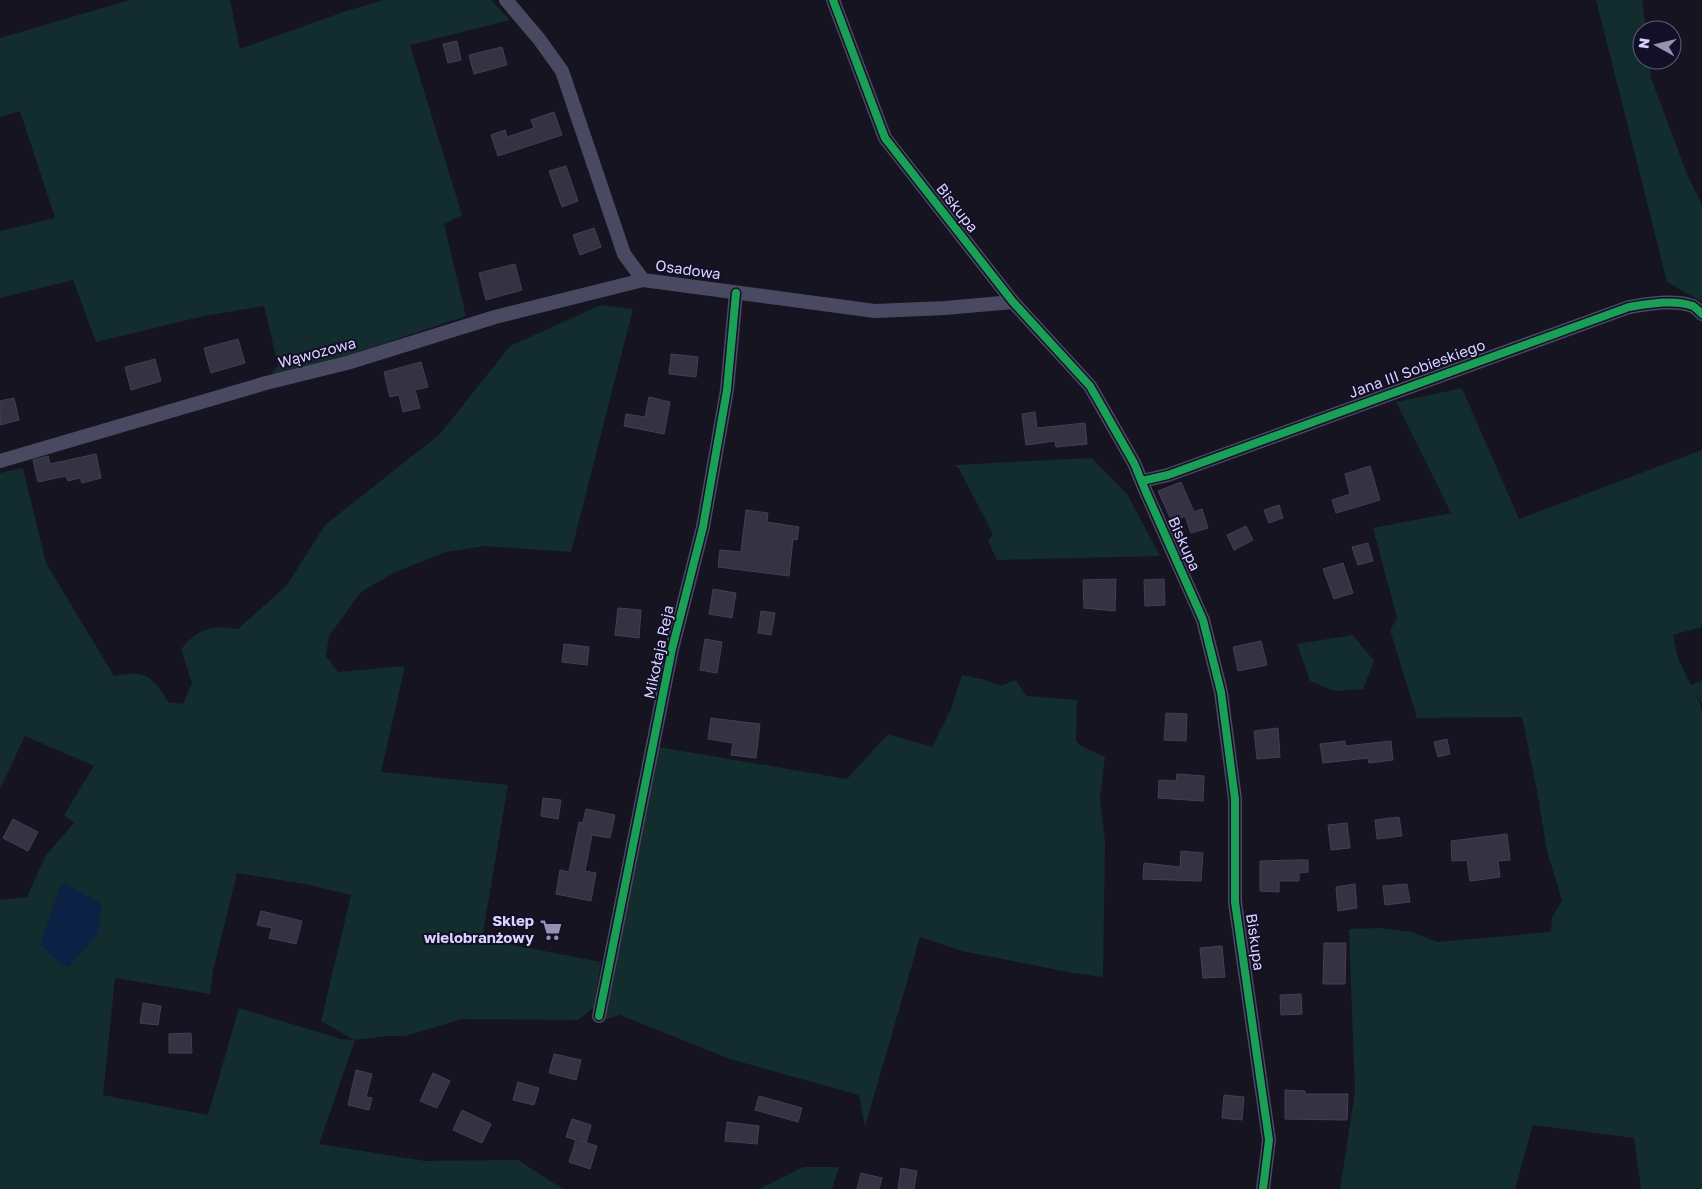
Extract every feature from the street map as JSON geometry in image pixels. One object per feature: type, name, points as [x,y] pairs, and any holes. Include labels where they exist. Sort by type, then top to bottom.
[{"type":"street","name":"Osadowa","points":[[506,0],[539,39],[562,71],[624,254],[643,280],[875,311],[945,308],[1013,302]]},
{"type":"street","name":"Biskupa","points":[[833,0],[885,138],[1013,302],[1090,386],[1134,463],[1202,620],[1221,692],[1235,799],[1235,902],[1269,1140],[1263,1189]]},
{"type":"street","name":"Wąwozowa","points":[[0,461],[266,383],[346,363],[495,317],[643,280]]},
{"type":"street","name":"Mikołaja Reja","points":[[599,1016],[672,649],[703,527],[727,390],[736,293]]},
{"type":"street","name":"Jana III Sobieskiego","points":[[1142,481],[1168,475],[1629,307],[1661,302],[1693,306],[1702,314]]},
{"type":"green space","points":[[130,0],[230,0],[240,49],[349,10],[384,0],[491,0],[510,20],[410,45],[462,215],[444,224],[466,316],[266,383],[278,365],[264,306],[204,316],[96,342],[73,280],[0,298],[0,231],[55,218],[20,111],[0,117],[0,38]]},
{"type":"green space","points":[[1596,0],[1642,0],[1645,20],[1632,20],[1632,70],[1650,70],[1651,78],[1688,177],[1702,204],[1702,302],[1667,282]]},
{"type":"green space","points":[[601,305],[633,309],[571,552],[485,546],[446,552],[395,572],[361,592],[329,636],[326,656],[338,672],[405,666],[381,772],[508,785],[482,939],[601,962],[594,1007],[578,1020],[462,1019],[405,1036],[386,1036],[355,1040],[319,1144],[425,1161],[518,1160],[563,1189],[0,1189],[0,900],[27,897],[46,855],[74,823],[64,815],[94,766],[25,736],[0,789],[0,473],[23,468],[46,563],[114,676],[140,674],[152,680],[168,702],[183,704],[192,683],[181,649],[200,632],[220,627],[238,629],[287,585],[325,525],[440,434],[510,346]],"holes":[[[237,873],[305,884],[351,895],[321,1021],[354,1040],[341,1039],[239,1008],[208,1115],[103,1095],[115,978],[210,994],[213,971]]]},
{"type":"green space","points":[[1462,388],[1519,519],[1702,450],[1702,627],[1673,635],[1679,661],[1691,685],[1702,681],[1702,704],[1695,693],[1702,708],[1702,1189],[1641,1189],[1634,1138],[1533,1125],[1515,1189],[1340,1189],[1355,1092],[1349,929],[1380,928],[1412,932],[1437,942],[1551,932],[1552,918],[1562,900],[1547,851],[1522,717],[1417,718],[1390,630],[1397,618],[1373,528],[1451,513],[1396,402]]},
{"type":"green space","points":[[1092,458],[1127,494],[1160,556],[997,560],[988,541],[993,534],[959,469],[954,465]]},
{"type":"green space","points":[[1353,635],[1374,661],[1363,689],[1335,691],[1310,681],[1297,644]]},
{"type":"green space","points":[[962,675],[986,680],[1000,686],[1016,680],[1026,696],[1077,700],[1076,741],[1081,746],[1105,757],[1100,798],[1105,842],[1103,977],[1073,973],[962,951],[920,937],[865,1127],[859,1095],[730,1059],[620,1015],[604,1020],[658,747],[847,779],[888,734],[932,747],[951,709]]},
{"type":"green space","points":[[803,1167],[839,1167],[832,1189],[759,1189]]},
{"type":"water","points":[[62,882],[102,904],[98,934],[68,967],[56,960],[40,944]]},
{"type":"building","points":[[457,41],[461,60],[448,63],[443,44]]},
{"type":"building","points":[[502,47],[507,65],[474,74],[469,55]]},
{"type":"building","points":[[554,112],[562,135],[498,156],[491,135],[505,130],[507,137],[534,128],[531,120]]},
{"type":"building","points":[[566,166],[578,201],[562,207],[549,171]]},
{"type":"building","points":[[594,228],[601,247],[580,255],[573,235]]},
{"type":"building","points":[[515,264],[522,290],[486,300],[479,273]]},
{"type":"building","points":[[238,339],[245,363],[211,373],[204,348]]},
{"type":"building","points":[[671,354],[698,357],[696,377],[669,374]]},
{"type":"building","points":[[155,359],[161,381],[131,390],[125,367]]},
{"type":"building","points":[[421,362],[428,387],[415,390],[420,408],[403,412],[399,395],[390,397],[384,372]]},
{"type":"building","points":[[649,397],[670,402],[664,434],[624,426],[626,414],[645,417]]},
{"type":"building","points":[[14,398],[19,420],[0,425],[0,401]]},
{"type":"building","points":[[1035,412],[1037,428],[1085,423],[1087,444],[1056,447],[1055,441],[1026,445],[1022,414]]},
{"type":"building","points":[[96,454],[101,478],[82,483],[80,478],[68,481],[66,476],[38,482],[33,460],[48,456],[50,464]]},
{"type":"building","points":[[1370,466],[1380,500],[1336,513],[1332,500],[1350,494],[1345,474]]},
{"type":"building","points":[[1181,482],[1194,512],[1202,509],[1208,528],[1191,533],[1185,516],[1172,522],[1158,491]]},
{"type":"building","points":[[1279,505],[1283,518],[1269,523],[1264,510]]},
{"type":"building","points":[[746,510],[768,513],[767,522],[799,527],[797,540],[793,539],[789,576],[718,567],[720,550],[741,552]]},
{"type":"building","points":[[1246,526],[1253,540],[1234,550],[1227,535]]},
{"type":"building","points":[[1368,543],[1373,561],[1358,565],[1352,547]]},
{"type":"building","points":[[1343,563],[1353,593],[1334,599],[1323,569]]},
{"type":"building","points":[[1116,579],[1115,611],[1084,608],[1083,580]]},
{"type":"building","points":[[1164,579],[1165,605],[1145,606],[1144,580]]},
{"type":"building","points":[[713,589],[736,593],[732,618],[709,614]]},
{"type":"building","points":[[618,608],[641,610],[639,638],[615,635]]},
{"type":"building","points":[[761,611],[775,613],[771,635],[758,633]]},
{"type":"building","points":[[705,639],[722,642],[717,673],[700,670]]},
{"type":"building","points":[[1261,641],[1267,665],[1238,671],[1233,647]]},
{"type":"building","points":[[564,644],[589,647],[587,665],[562,662]]},
{"type":"building","points":[[1166,713],[1187,714],[1186,741],[1164,740]]},
{"type":"building","points":[[711,718],[760,724],[756,758],[731,755],[733,743],[708,739]]},
{"type":"building","points":[[1278,728],[1280,757],[1257,759],[1254,731]]},
{"type":"building","points":[[1447,739],[1450,754],[1438,757],[1434,742]]},
{"type":"building","points":[[1345,741],[1345,746],[1391,741],[1393,760],[1369,763],[1368,758],[1323,763],[1320,744]]},
{"type":"building","points":[[1177,774],[1204,776],[1203,801],[1158,798],[1159,780],[1176,781]]},
{"type":"building","points":[[543,798],[561,800],[558,819],[541,816]]},
{"type":"building","points":[[586,809],[615,815],[610,838],[592,835],[585,871],[596,873],[591,901],[556,894],[560,870],[569,872],[579,822],[583,823]]},
{"type":"building","points":[[1399,817],[1402,836],[1377,839],[1375,820]]},
{"type":"building","points":[[13,819],[38,832],[28,851],[3,838]]},
{"type":"building","points":[[1347,823],[1350,848],[1331,850],[1328,825]]},
{"type":"building","points":[[1507,834],[1510,860],[1498,861],[1500,877],[1470,881],[1467,860],[1452,861],[1451,841]]},
{"type":"building","points":[[1181,851],[1203,853],[1201,881],[1143,879],[1144,863],[1180,867]]},
{"type":"building","points":[[1308,860],[1308,872],[1299,873],[1299,881],[1279,881],[1279,892],[1260,891],[1260,861]]},
{"type":"building","points":[[1355,884],[1357,908],[1338,911],[1336,887]]},
{"type":"building","points":[[1407,884],[1410,902],[1385,905],[1383,886]]},
{"type":"building","points":[[261,911],[302,921],[296,944],[269,938],[272,928],[257,925]]},
{"type":"building","points":[[1324,943],[1346,943],[1345,984],[1323,984]]},
{"type":"building","points":[[1222,946],[1225,977],[1203,978],[1200,948]]},
{"type":"building","points":[[1301,994],[1302,1014],[1281,1015],[1280,995]]},
{"type":"building","points":[[143,1003],[161,1006],[158,1025],[140,1023]]},
{"type":"building","points":[[191,1033],[192,1053],[169,1053],[169,1034]]},
{"type":"building","points":[[554,1054],[581,1060],[576,1080],[549,1073]]},
{"type":"building","points":[[356,1070],[372,1074],[366,1097],[372,1098],[369,1110],[348,1105]]},
{"type":"building","points":[[433,1073],[450,1081],[437,1108],[420,1101]]},
{"type":"building","points":[[518,1082],[539,1088],[534,1105],[513,1100]]},
{"type":"building","points":[[1285,1090],[1305,1091],[1305,1094],[1348,1094],[1347,1120],[1285,1119]]},
{"type":"building","points":[[1224,1095],[1244,1097],[1242,1120],[1222,1118]]},
{"type":"building","points":[[759,1096],[802,1108],[798,1122],[755,1110]]},
{"type":"building","points":[[462,1110],[491,1124],[482,1143],[453,1130]]},
{"type":"building","points":[[572,1119],[591,1125],[586,1143],[597,1146],[590,1169],[569,1162],[576,1140],[566,1137]]},
{"type":"building","points":[[727,1122],[759,1126],[757,1144],[725,1141]]},
{"type":"building","points":[[901,1168],[917,1171],[914,1189],[898,1189]]},
{"type":"building","points":[[861,1173],[882,1178],[879,1189],[857,1189]]},
{"type":"cycle path","points":[[833,0],[885,138],[1013,302],[1090,386],[1134,463],[1203,620],[1221,692],[1235,799],[1235,902],[1269,1140],[1263,1189]]},
{"type":"cycle path","points":[[599,1016],[672,649],[703,527],[727,390],[736,293]]},
{"type":"cycle path","points":[[1142,481],[1168,475],[1629,307],[1678,303],[1693,306],[1702,314]]},
{"type":"place","name":"Sklep wielobranżowy","points":[[551,930]]}]
